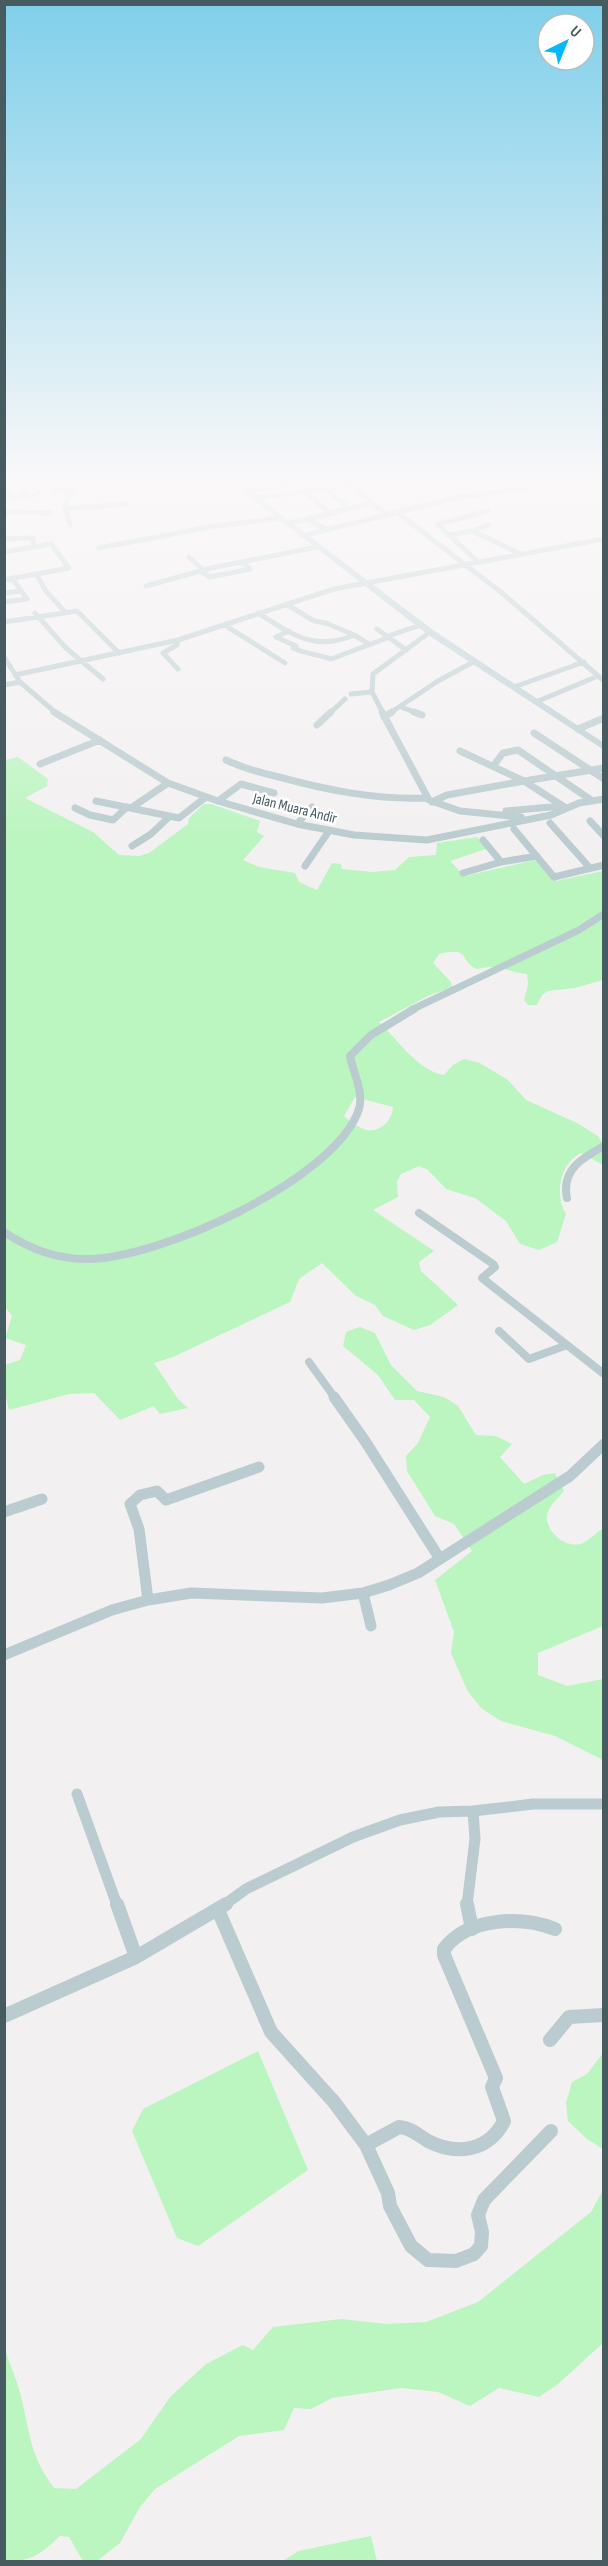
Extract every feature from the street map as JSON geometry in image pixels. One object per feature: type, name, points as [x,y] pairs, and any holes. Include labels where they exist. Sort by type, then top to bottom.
[{"type":"main road","points":[[394,605],[430,632],[603,747]]},
{"type":"street","points":[[59,605],[65,612]]},
{"type":"street","points":[[15,675],[178,640],[226,626],[284,605]]},
{"type":"street","points":[[287,605],[314,621],[327,623],[369,644]]},
{"type":"street","points":[[516,605],[603,681]]},
{"type":"street","points":[[47,609],[34,612],[80,660],[103,679]]},
{"type":"street","points":[[4,622],[78,611],[119,653]]},
{"type":"street","points":[[258,613],[309,640],[329,644],[354,635]]},
{"type":"street","points":[[289,631],[276,636],[308,655],[317,653],[331,659],[421,625]]},
{"type":"street","points":[[226,626],[285,663]]},
{"type":"street","points":[[377,629],[405,651]]},
{"type":"street","points":[[430,632],[373,674],[372,692],[384,717],[429,800],[460,811],[530,819]]},
{"type":"street","points":[[178,640],[177,645],[163,653],[178,669]]},
{"type":"street","name":"Jalan Muara Andir","points":[[4,657],[20,682],[60,717],[168,783],[218,801],[297,824],[329,831],[402,840],[427,840],[551,815],[565,807],[603,799]]},
{"type":"street","points":[[384,717],[438,681],[475,661]]},
{"type":"street","points":[[514,687],[584,662]]},
{"type":"street","points":[[537,702],[598,676]]},
{"type":"street","points":[[4,684],[20,682]]},
{"type":"street","points":[[317,725],[348,697],[372,692]]},
{"type":"street","points":[[401,707],[422,715]]},
{"type":"street","points":[[578,729],[603,718]]},
{"type":"street","points":[[534,733],[603,779]]},
{"type":"street","points":[[40,764],[100,740]]},
{"type":"street","points":[[494,765],[503,753],[516,749],[591,800]]},
{"type":"street","points":[[460,751],[494,765],[565,807]]},
{"type":"street","points":[[226,760],[240,767],[327,790],[398,799],[429,800],[603,768]]},
{"type":"street","points":[[75,808],[113,820],[168,783]]},
{"type":"street","points":[[218,801],[241,784],[274,793]]},
{"type":"street","points":[[96,801],[181,818],[206,797]]},
{"type":"street","points":[[297,824],[312,807]]},
{"type":"street","points":[[493,811],[565,807]]},
{"type":"street","points":[[132,846],[151,834],[169,817]]},
{"type":"street","points":[[590,821],[603,836]]},
{"type":"street","points":[[550,823],[590,868]]},
{"type":"street","points":[[514,829],[554,877],[603,865]]},
{"type":"street","points":[[305,866],[329,831]]},
{"type":"street","points":[[483,840],[501,862]]},
{"type":"street","points":[[463,873],[501,862],[537,856]]},
{"type":"street","points":[[4,1232],[48,1255],[98,1260],[137,1253],[184,1237],[268,1196],[300,1177],[328,1150],[356,1116],[362,1097],[360,1086],[352,1072],[350,1056],[366,1039],[405,1014],[533,950],[579,930],[603,914]]},
{"type":"street","points":[[567,1198],[565,1194],[567,1174],[572,1166],[603,1146]]},
{"type":"street","points":[[419,1213],[493,1264],[495,1267],[482,1278],[603,1374]]},
{"type":"street","points":[[499,1331],[529,1359],[567,1345]]},
{"type":"street","points":[[309,1362],[365,1441],[440,1558]]},
{"type":"street","points":[[4,1655],[112,1610],[148,1600],[191,1593],[299,1599],[363,1593],[398,1582],[570,1476],[603,1444]]},
{"type":"street","points":[[148,1600],[139,1529],[130,1504],[134,1498],[157,1491],[166,1500],[259,1467]]},
{"type":"street","points":[[4,1512],[42,1499]]},
{"type":"street","points":[[363,1593],[371,1626]]},
{"type":"street","points":[[76,1794],[136,1957]]},
{"type":"street","points":[[4,2016],[136,1957],[218,1910],[246,1889],[353,1837],[410,1818],[439,1812],[473,1811],[533,1804],[603,1804]]},
{"type":"street","points":[[472,1929],[467,1903],[475,1839],[473,1811]]},
{"type":"street","points":[[218,1910],[271,2032],[334,2102],[366,2145],[388,2193],[390,2206],[411,2246],[428,2260],[456,2261],[474,2254],[481,2246],[482,2232],[478,2215],[484,2200],[551,2131]]},
{"type":"street","points":[[366,2145],[399,2127],[410,2129],[438,2145],[473,2151],[494,2137],[504,2124],[492,2087],[496,2078],[444,1955],[444,1949],[448,1943],[472,1929],[498,1920],[540,1922],[555,1929]]},
{"type":"street","points":[[550,2040],[569,2017],[603,2015]]},
{"type":"green space","points":[[18,757],[48,779],[47,786],[25,798],[93,832],[119,855],[139,856],[149,853],[188,824],[189,818],[204,804],[211,804],[260,821],[257,832],[264,836],[243,860],[259,867],[295,873],[299,882],[317,890],[332,863],[341,864],[342,869],[372,872],[395,870],[409,857],[436,855],[437,843],[477,837],[486,849],[450,861],[465,876],[535,860],[556,881],[603,871],[603,980],[575,988],[548,991],[542,995],[537,1005],[528,1005],[524,1000],[528,985],[527,974],[498,967],[477,969],[471,966],[461,953],[449,952],[439,954],[433,963],[451,982],[452,987],[428,996],[379,1022],[409,1054],[426,1068],[444,1075],[453,1065],[464,1059],[480,1063],[508,1080],[526,1100],[577,1123],[598,1136],[603,1144],[603,1165],[581,1153],[568,1164],[564,1172],[560,1198],[566,1214],[557,1242],[539,1250],[520,1244],[506,1221],[475,1198],[446,1189],[428,1170],[419,1166],[401,1174],[397,1181],[398,1197],[373,1210],[434,1251],[419,1262],[421,1271],[458,1305],[430,1325],[414,1330],[383,1316],[375,1305],[356,1296],[322,1263],[299,1279],[290,1302],[173,1357],[154,1363],[178,1399],[188,1408],[160,1414],[154,1406],[120,1420],[94,1393],[69,1394],[9,1410],[5,1393],[5,1365],[20,1360],[26,1345],[5,1338],[12,1316],[4,1306],[5,760]],"holes":[[[355,1097],[393,1107],[386,1123],[372,1130],[361,1128],[344,1116]]]},
{"type":"green space","points":[[360,1327],[375,1333],[391,1365],[417,1391],[444,1397],[458,1406],[476,1435],[496,1436],[512,1444],[500,1457],[524,1484],[543,1475],[555,1473],[564,1491],[549,1509],[547,1521],[558,1538],[577,1545],[603,1529],[603,1626],[538,1653],[538,1675],[567,1686],[603,1679],[603,1765],[601,1759],[555,1736],[501,1721],[481,1708],[467,1690],[451,1653],[454,1632],[435,1580],[472,1551],[454,1524],[435,1516],[407,1471],[406,1456],[418,1443],[430,1417],[414,1400],[395,1400],[378,1375],[343,1346],[346,1332]]},
{"type":"green space","points":[[258,2051],[308,2170],[198,2246],[177,2238],[132,2131],[143,2109]]},
{"type":"green space","points":[[603,2053],[603,2149],[587,2139],[568,2121],[566,2103],[572,2082],[587,2074]]},
{"type":"green space","points":[[603,2190],[603,2343],[557,2385],[539,2397],[499,2388],[470,2406],[438,2392],[401,2388],[332,2398],[311,2409],[294,2408],[284,2430],[239,2436],[155,2489],[140,2507],[120,2543],[97,2561],[83,2561],[69,2537],[60,2536],[35,2556],[22,2560],[5,2561],[5,2349],[19,2389],[34,2452],[45,2476],[54,2488],[76,2489],[141,2439],[170,2397],[206,2364],[243,2345],[253,2350],[273,2327],[341,2319],[387,2324],[426,2322],[478,2302],[591,2212]]},
{"type":"green space","points":[[371,2536],[377,2561],[283,2561],[298,2551]]}]
